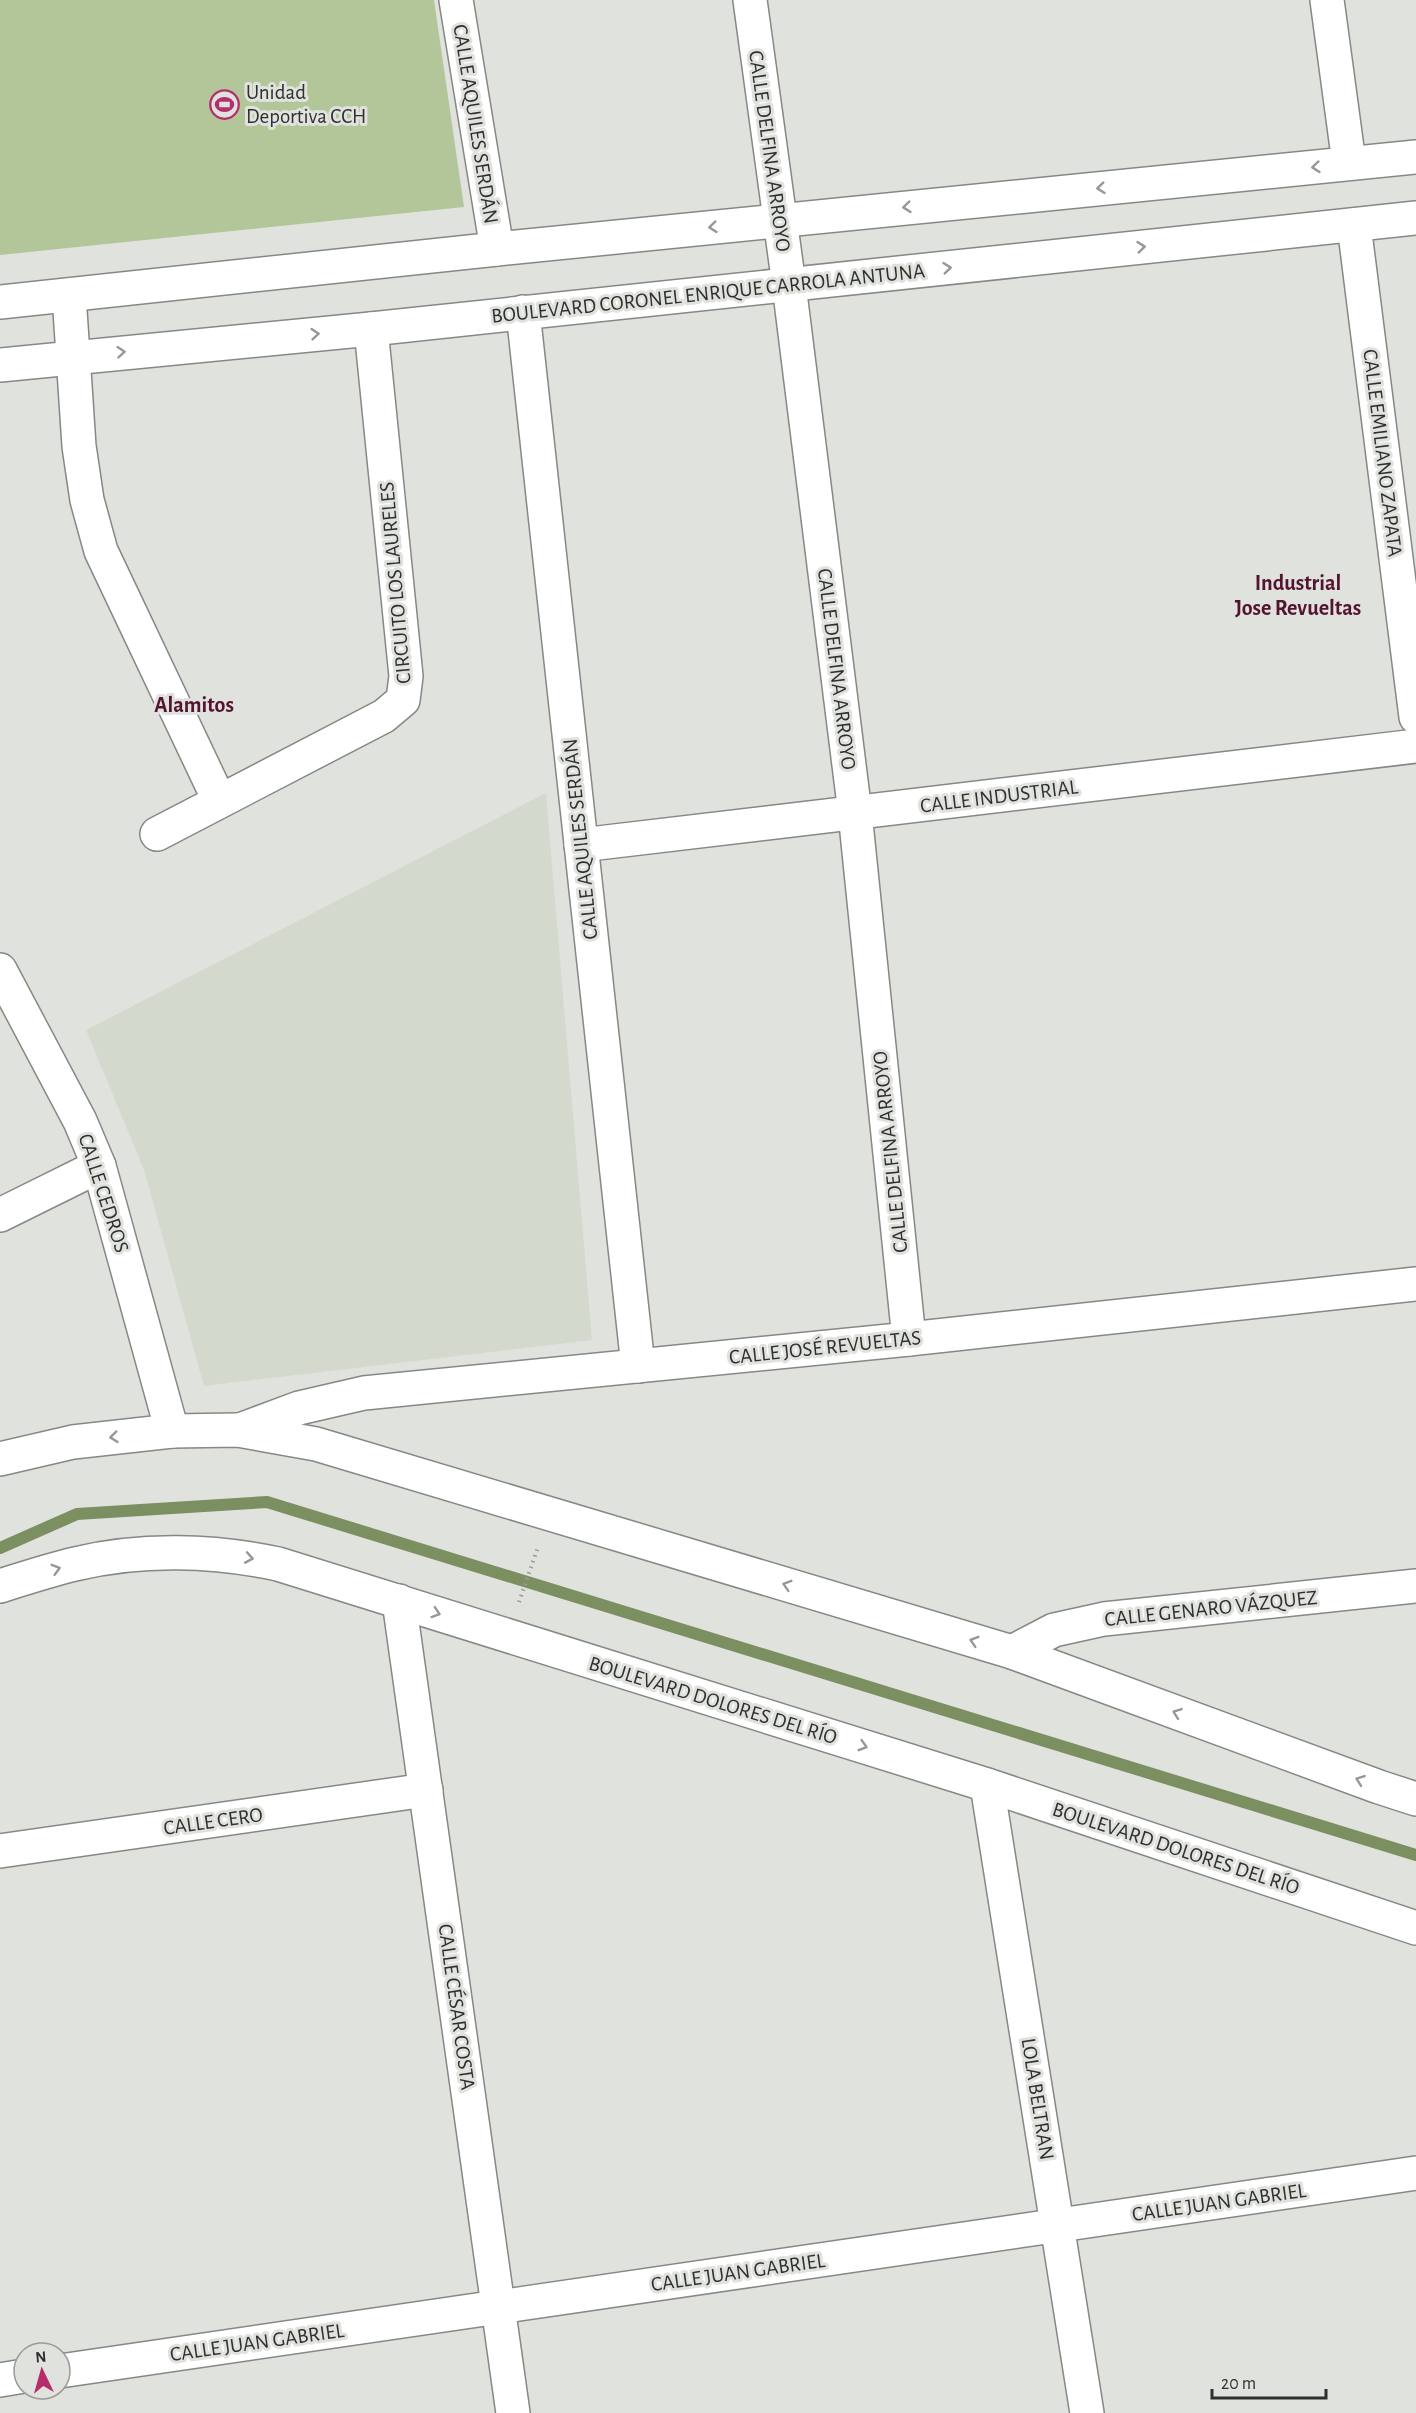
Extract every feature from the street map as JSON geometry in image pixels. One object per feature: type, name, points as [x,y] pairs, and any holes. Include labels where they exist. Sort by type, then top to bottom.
[{"type":"street","name":"CALLE AQUILES SERDÁN","points":[[456,0],[497,249]]},
{"type":"street","name":"CALLE DELFINA ARROYO","points":[[750,0],[789,285],[855,813],[909,1339]]},
{"type":"street","points":[[1327,0],[1349,163]]},
{"type":"street","points":[[0,302],[780,220],[1416,157]]},
{"type":"street","name":"BOULEVARD CORONEL ENRIQUE CARROLA ANTUNA","points":[[0,365],[371,329],[1416,218]]},
{"type":"street","name":"CALLE EMILIANO ZAPATA","points":[[1354,225],[1416,717]]},
{"type":"street","points":[[69,295],[79,446],[87,500],[101,550],[219,801]]},
{"type":"street","name":"CALLE AQUILES SERDÁN","points":[[523,312],[638,1366]]},
{"type":"street","name":"CIRCUITO LOS LAURELES","points":[[157,834],[384,716],[403,700],[406,676],[371,329]]},
{"type":"street","name":"CALLE INDUSTRIAL","points":[[581,845],[1416,746]]},
{"type":"street","name":"CALLE CEDROS","points":[[0,970],[80,1120],[99,1166],[172,1431]]},
{"type":"street","points":[[0,1215],[99,1166]]},
{"type":"street","name":"CALLE JOSÉ REVUELTAS","points":[[238,1430],[299,1408],[364,1393],[909,1339],[1416,1284]]},
{"type":"street","points":[[0,1459],[73,1442],[172,1431],[238,1430],[316,1444],[1012,1652],[1416,1799]]},
{"type":"street","name":"BOULEVARD DOLORES DEL RÍO","points":[[0,1586],[86,1562],[160,1553],[247,1557],[278,1564],[987,1785],[1416,1928]]},
{"type":"street","name":"CALLE GENARO VÁZQUEZ","points":[[1012,1652],[1054,1630],[1104,1619],[1416,1586]]},
{"type":"street","name":"CALLE CÉSAR COSTA","points":[[399,1601],[513,2413]]},
{"type":"street","name":"LOLA BELTRAN","points":[[987,1785],[1059,2225],[1087,2413]]},
{"type":"street","name":"CALLE CERO","points":[[0,1851],[426,1790]]},
{"type":"street","name":"CALLE JUAN GABRIEL","points":[[72,2369],[1416,2173]]},
{"type":"path","points":[[517,1609],[540,1541]]},
{"type":"shaded area","points":[[546,793],[592,1340],[204,1386],[144,1170],[86,1030]]},
{"type":"green space","name":"Unidad Deportiva CCH","points":[[0,0],[434,0],[464,207],[0,255]]},
{"type":"waterway","points":[[0,1548],[77,1514],[267,1502],[1416,1855]]},
{"type":"place","name":"Unidad Deportiva CCH","points":[[225,104]]},
{"type":"district","name":"Industrial Jose Revueltas","points":[[1298,594]]},
{"type":"district","name":"Alamitos","points":[[194,704]]}]
